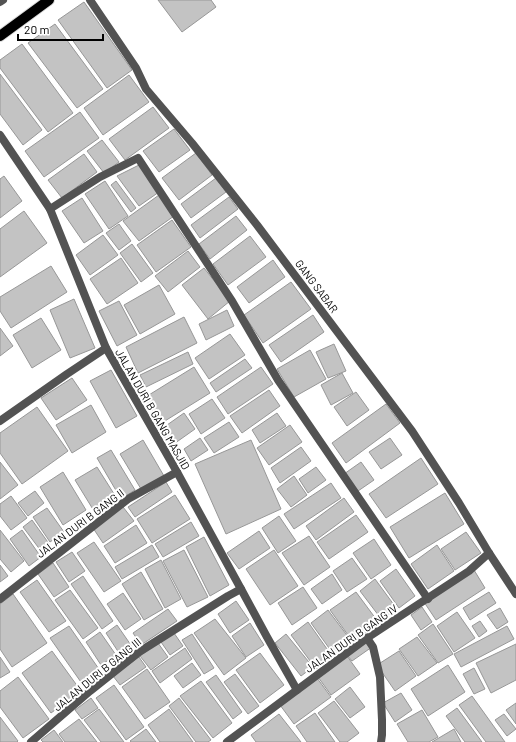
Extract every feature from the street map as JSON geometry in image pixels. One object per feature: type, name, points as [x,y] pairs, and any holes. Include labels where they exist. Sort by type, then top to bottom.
[{"type":"main road","points":[[0,36],[49,0]]},
{"type":"street","name":"GANG SABAR","points":[[90,0],[136,68],[146,89],[192,143],[257,225],[412,432],[516,594]]},
{"type":"street","name":"JALAN DURI B GANG MASJID","points":[[0,135],[50,209],[106,348],[177,472],[297,690]]},
{"type":"street","points":[[50,209],[100,177],[138,158],[232,301],[278,380],[428,599]]},
{"type":"street","points":[[0,421],[106,348]]},
{"type":"street","name":"JALAN DURI B GANG II","points":[[0,598],[128,499],[177,472]]},
{"type":"street","name":"JALAN DURI B GANG IV","points":[[227,742],[367,638],[469,572],[489,553]]},
{"type":"street","name":"JALAN DURI B GANG III","points":[[31,742],[139,652],[241,589]]},
{"type":"street","points":[[367,638],[373,647],[380,677],[382,720],[381,742]]},
{"type":"building","points":[[158,0],[211,0],[216,7],[182,32]]},
{"type":"building","points":[[84,2],[132,70],[107,88],[58,20]]},
{"type":"building","points":[[55,24],[103,89],[77,108],[28,43]]},
{"type":"building","points":[[22,44],[73,113],[48,132],[0,68],[0,60]]},
{"type":"building","points":[[0,74],[42,130],[23,145],[0,114]]},
{"type":"building","points":[[129,75],[149,102],[103,135],[84,108]]},
{"type":"building","points":[[153,107],[169,128],[125,160],[109,139]]},
{"type":"building","points":[[80,112],[99,138],[44,177],[25,151]]},
{"type":"building","points":[[174,129],[190,150],[159,172],[143,151]]},
{"type":"building","points":[[102,140],[119,162],[104,173],[87,151]]},
{"type":"building","points":[[196,153],[212,175],[179,200],[162,178]]},
{"type":"building","points":[[84,154],[97,172],[62,198],[48,180]]},
{"type":"building","points":[[139,165],[159,192],[139,206],[117,176]]},
{"type":"building","points":[[4,176],[22,201],[0,218],[0,179]]},
{"type":"building","points":[[216,178],[226,192],[191,218],[181,204]]},
{"type":"building","points":[[105,181],[128,216],[109,229],[85,194]]},
{"type":"building","points":[[116,181],[136,208],[131,212],[111,185]]},
{"type":"building","points":[[159,195],[174,216],[139,241],[123,221]]},
{"type":"building","points":[[229,197],[238,209],[200,238],[191,225]]},
{"type":"building","points":[[82,198],[103,231],[84,243],[62,211]]},
{"type":"building","points":[[24,211],[47,243],[0,277],[0,229]]},
{"type":"building","points":[[236,216],[247,230],[210,259],[199,244]]},
{"type":"building","points":[[172,220],[191,247],[156,272],[137,245]]},
{"type":"building","points":[[119,224],[131,241],[119,250],[106,233]]},
{"type":"building","points":[[103,235],[118,255],[90,275],[76,255]]},
{"type":"building","points":[[250,236],[266,257],[228,285],[213,264]]},
{"type":"building","points":[[132,244],[153,273],[141,282],[120,253]]},
{"type":"building","points":[[188,251],[200,267],[168,292],[155,276]]},
{"type":"building","points":[[121,258],[138,283],[107,304],[90,279]]},
{"type":"building","points":[[273,260],[285,277],[249,303],[237,287]]},
{"type":"building","points":[[51,266],[67,292],[11,328],[0,311],[0,297]]},
{"type":"building","points":[[204,268],[230,301],[208,319],[182,285]]},
{"type":"building","points":[[291,282],[311,309],[263,343],[244,315]]},
{"type":"building","points":[[159,285],[175,314],[140,334],[124,305]]},
{"type":"building","points":[[74,299],[95,348],[70,358],[50,310]]},
{"type":"building","points":[[119,301],[137,335],[117,346],[99,311]]},
{"type":"building","points":[[227,310],[234,326],[206,340],[199,324]]},
{"type":"building","points":[[313,315],[324,332],[281,362],[269,345]]},
{"type":"building","points":[[184,317],[197,343],[138,373],[126,347]]},
{"type":"building","points":[[41,318],[61,350],[32,368],[13,335]]},
{"type":"building","points":[[0,328],[13,346],[0,356]]},
{"type":"building","points":[[230,334],[245,355],[209,379],[195,358]]},
{"type":"building","points":[[334,344],[346,371],[328,378],[316,352]]},
{"type":"building","points":[[310,350],[326,379],[294,397],[277,369]]},
{"type":"building","points":[[188,352],[193,364],[146,387],[140,375]]},
{"type":"building","points":[[245,359],[252,368],[216,392],[210,383]]},
{"type":"building","points":[[194,367],[210,393],[160,424],[144,398]]},
{"type":"building","points":[[261,367],[273,384],[228,414],[217,397]]},
{"type":"building","points":[[111,370],[137,416],[116,428],[90,381]]},
{"type":"building","points":[[342,373],[353,393],[331,405],[321,385]]},
{"type":"building","points":[[72,378],[87,400],[56,420],[41,398]]},
{"type":"building","points":[[269,390],[280,406],[242,433],[230,416]]},
{"type":"building","points":[[356,392],[369,410],[347,426],[334,407]]},
{"type":"building","points":[[212,399],[225,418],[201,434],[189,414]]},
{"type":"building","points":[[386,404],[400,423],[346,463],[332,443]]},
{"type":"building","points":[[91,405],[106,432],[72,453],[56,425]]},
{"type":"building","points":[[37,407],[68,451],[22,484],[0,453],[0,433]]},
{"type":"building","points":[[184,413],[195,429],[171,446],[160,430]]},
{"type":"building","points":[[277,413],[286,426],[260,443],[252,430]]},
{"type":"building","points":[[229,422],[239,437],[214,453],[204,438]]},
{"type":"building","points":[[290,425],[302,442],[269,465],[257,448]]},
{"type":"building","points":[[200,438],[208,450],[191,461],[184,449]]},
{"type":"building","points":[[390,438],[402,455],[381,469],[369,452]]},
{"type":"building","points":[[143,440],[164,476],[141,489],[120,454]]},
{"type":"building","points":[[251,440],[281,509],[226,534],[195,464]]},
{"type":"building","points":[[301,447],[311,461],[280,483],[271,468]]},
{"type":"building","points":[[111,450],[135,490],[121,499],[97,458]]},
{"type":"building","points":[[421,458],[438,484],[386,518],[369,494]]},
{"type":"building","points":[[0,462],[18,485],[0,499]]},
{"type":"building","points":[[361,462],[374,480],[358,491],[344,474]]},
{"type":"building","points":[[97,467],[116,497],[94,511],[75,480]]},
{"type":"building","points":[[316,467],[326,480],[308,493],[299,479]]},
{"type":"building","points":[[63,472],[86,510],[63,525],[40,487]]},
{"type":"building","points":[[294,476],[307,495],[291,507],[277,489]]},
{"type":"building","points":[[166,482],[172,492],[135,517],[128,507]]},
{"type":"building","points":[[331,483],[341,498],[294,529],[284,514]]},
{"type":"building","points":[[35,491],[44,503],[28,516],[18,503]]},
{"type":"building","points":[[445,493],[464,524],[409,558],[390,527]]},
{"type":"building","points":[[175,495],[190,519],[152,543],[137,519]]},
{"type":"building","points":[[11,496],[27,518],[11,530],[0,516],[0,504]]},
{"type":"building","points":[[344,498],[354,512],[316,540],[306,526]]},
{"type":"building","points":[[123,507],[134,521],[103,543],[93,528]]},
{"type":"building","points":[[47,508],[64,532],[50,542],[33,517]]},
{"type":"building","points":[[356,515],[368,532],[329,559],[317,542]]},
{"type":"building","points":[[279,516],[296,541],[278,553],[262,528]]},
{"type":"building","points":[[32,520],[50,545],[41,551],[23,527]]},
{"type":"building","points":[[191,522],[199,536],[163,557],[155,544]]},
{"type":"building","points":[[136,525],[147,543],[115,563],[104,546]]},
{"type":"building","points":[[0,530],[24,561],[11,572],[0,559]]},
{"type":"building","points":[[22,530],[41,557],[29,566],[10,539]]},
{"type":"building","points":[[259,531],[270,548],[239,569],[227,553]]},
{"type":"building","points":[[466,532],[481,553],[455,570],[441,549]]},
{"type":"building","points":[[309,536],[330,567],[304,585],[282,553]]},
{"type":"building","points":[[204,537],[229,585],[210,596],[186,547]]},
{"type":"building","points":[[374,539],[391,565],[371,579],[353,553]]},
{"type":"building","points":[[94,542],[121,581],[104,592],[77,553]]},
{"type":"building","points":[[152,545],[159,557],[122,579],[115,567]]},
{"type":"building","points":[[437,545],[454,571],[428,589],[411,564]]},
{"type":"building","points":[[184,550],[208,597],[187,607],[163,561]]},
{"type":"building","points":[[274,550],[298,586],[270,605],[246,569]]},
{"type":"building","points":[[72,552],[85,571],[69,582],[56,562]]},
{"type":"building","points":[[352,558],[367,579],[347,592],[333,571]]},
{"type":"building","points":[[161,560],[181,599],[165,608],[145,569]]},
{"type":"building","points":[[53,563],[69,587],[54,597],[38,574]]},
{"type":"building","points":[[0,565],[8,576],[0,582]]},
{"type":"building","points":[[396,569],[415,596],[399,608],[380,581]]},
{"type":"building","points":[[474,570],[485,588],[436,620],[424,602]]},
{"type":"building","points":[[141,572],[163,609],[144,620],[122,584]]},
{"type":"building","points":[[332,574],[342,590],[322,604],[311,589]]},
{"type":"building","points":[[83,576],[113,621],[102,629],[71,584]]},
{"type":"building","points":[[375,579],[397,609],[382,620],[360,591]]},
{"type":"building","points":[[37,580],[66,621],[49,632],[20,592]]},
{"type":"building","points":[[303,587],[317,608],[292,625],[278,603]]},
{"type":"building","points":[[70,590],[98,628],[83,639],[55,600]]},
{"type":"building","points":[[356,592],[379,623],[353,642],[330,610]]},
{"type":"building","points":[[489,592],[496,603],[470,620],[463,608]]},
{"type":"building","points":[[123,593],[141,619],[125,630],[107,604]]},
{"type":"building","points":[[13,594],[47,643],[12,667],[0,649],[0,604]]},
{"type":"building","points":[[236,601],[249,620],[230,633],[218,614]]},
{"type":"building","points":[[422,607],[432,622],[421,630],[411,615]]},
{"type":"building","points":[[500,608],[508,622],[497,629],[487,615]]},
{"type":"building","points":[[168,609],[177,621],[141,645],[133,633]]},
{"type":"building","points":[[328,610],[352,642],[334,655],[311,623]]},
{"type":"building","points":[[457,612],[475,638],[454,652],[437,626]]},
{"type":"building","points":[[215,619],[246,658],[224,675],[194,633]]},
{"type":"building","points":[[480,621],[487,631],[479,637],[472,626]]},
{"type":"building","points":[[308,622],[332,656],[316,669],[291,635]]},
{"type":"building","points":[[250,623],[264,645],[246,657],[232,636]]},
{"type":"building","points":[[433,624],[453,654],[438,663],[418,635]]},
{"type":"building","points":[[117,625],[133,648],[121,656],[106,633]]},
{"type":"building","points":[[69,626],[101,672],[83,685],[50,638]]},
{"type":"building","points":[[507,626],[514,639],[461,667],[454,654]]},
{"type":"building","points":[[100,632],[116,655],[101,665],[86,642]]},
{"type":"building","points":[[174,633],[183,646],[170,655],[161,642]]},
{"type":"building","points":[[192,634],[214,668],[204,674],[182,640]]},
{"type":"building","points":[[286,634],[313,667],[301,676],[275,643]]},
{"type":"building","points":[[417,637],[437,663],[418,676],[399,649]]},
{"type":"building","points":[[367,640],[372,647],[352,661],[347,655]]},
{"type":"building","points":[[158,643],[168,657],[151,670],[140,656]]},
{"type":"building","points":[[516,644],[516,680],[491,693],[476,663]]},
{"type":"building","points":[[185,648],[192,659],[160,683],[152,671]]},
{"type":"building","points":[[52,651],[81,691],[51,713],[22,673]]},
{"type":"building","points":[[399,651],[416,676],[395,691],[377,665]]},
{"type":"building","points":[[260,653],[284,685],[260,703],[236,670]]},
{"type":"building","points":[[347,656],[360,674],[331,695],[318,677]]},
{"type":"building","points":[[0,657],[10,672],[0,678]]},
{"type":"building","points":[[139,657],[146,667],[120,685],[113,676]]},
{"type":"building","points":[[192,663],[201,675],[183,688],[174,676]]},
{"type":"building","points":[[448,665],[465,692],[428,716],[411,689]]},
{"type":"building","points":[[474,668],[485,689],[474,694],[463,674]]},
{"type":"building","points":[[147,669],[170,702],[145,719],[122,687]]},
{"type":"building","points":[[235,674],[259,706],[248,714],[224,682]]},
{"type":"building","points":[[216,675],[242,712],[233,719],[206,682]]},
{"type":"building","points":[[18,677],[49,719],[23,738],[0,707],[0,691]]},
{"type":"building","points":[[317,678],[331,697],[294,724],[280,705]]},
{"type":"building","points":[[201,681],[232,723],[213,738],[180,696]]},
{"type":"building","points":[[114,685],[144,727],[126,740],[96,698]]},
{"type":"building","points":[[350,687],[365,707],[350,718],[335,699]]},
{"type":"building","points":[[401,693],[412,710],[395,722],[383,703]]},
{"type":"building","points":[[472,696],[505,742],[486,742],[459,705]]},
{"type":"building","points":[[91,698],[98,708],[82,719],[75,710]]},
{"type":"building","points":[[179,698],[211,740],[208,742],[196,742],[169,706]]},
{"type":"building","points":[[334,701],[359,733],[347,742],[340,742],[318,713]]},
{"type":"building","points":[[516,703],[516,724],[506,710]]},
{"type":"building","points":[[457,708],[482,742],[465,742],[446,716]]},
{"type":"building","points":[[99,709],[124,742],[101,742],[84,720]]},
{"type":"building","points":[[169,709],[193,742],[160,742],[148,725]]},
{"type":"building","points":[[422,710],[438,737],[429,742],[408,742],[397,724]]},
{"type":"building","points":[[315,713],[335,742],[307,742],[296,726]]},
{"type":"building","points":[[279,714],[301,742],[256,742],[251,735]]},
{"type":"building","points":[[504,714],[516,729],[507,736],[495,720]]},
{"type":"building","points":[[0,717],[18,741],[17,742],[0,742]]},
{"type":"building","points":[[79,719],[97,742],[65,742],[59,734]]},
{"type":"building","points":[[146,729],[156,742],[130,741]]},
{"type":"building","points":[[454,729],[461,742],[432,742]]},
{"type":"building","points":[[54,730],[63,742],[43,742],[41,740]]}]
